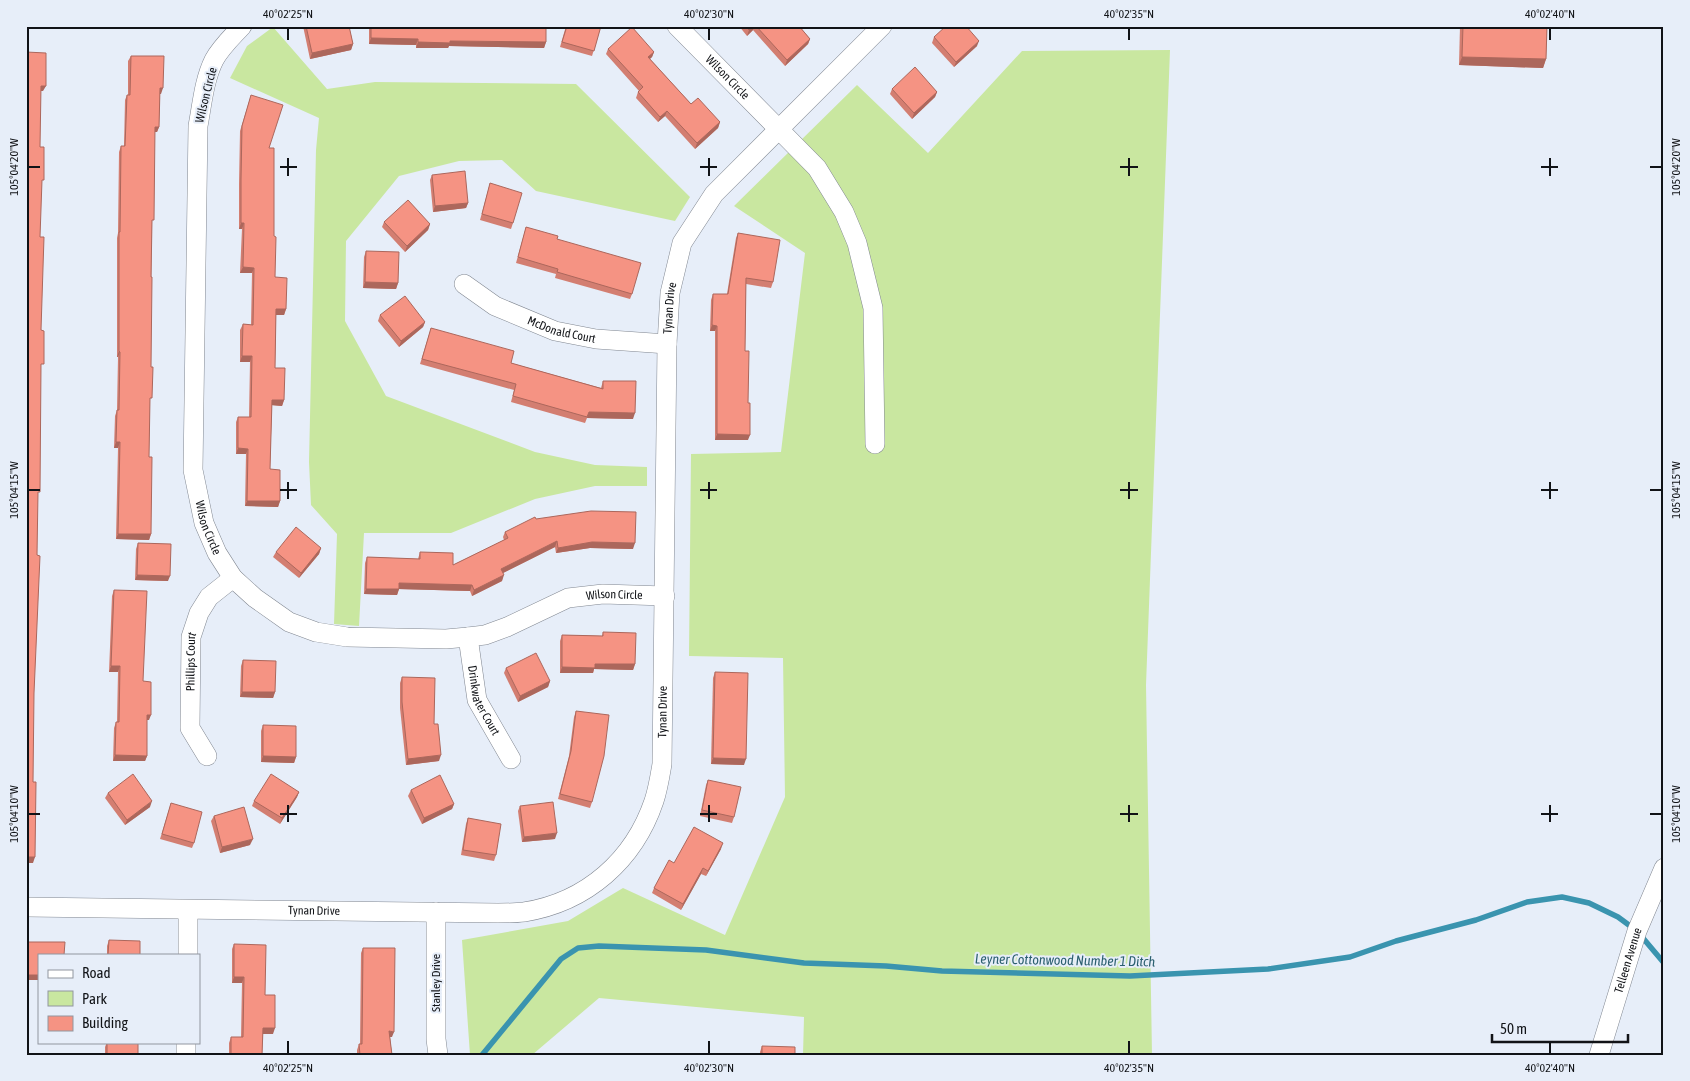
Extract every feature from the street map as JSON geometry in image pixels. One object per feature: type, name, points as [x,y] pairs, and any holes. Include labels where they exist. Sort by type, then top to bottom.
[{"type":"street","name":"Wilson Circle","points":[[242,26],[225,44],[214,61],[205,87],[198,126],[193,470],[204,524],[217,554],[233,578],[255,598],[289,622],[316,632],[347,637],[446,639],[485,635],[508,627],[568,598],[604,594],[665,596]]},
{"type":"street","name":"Wilson Circle","points":[[677,26],[817,168],[844,212],[857,243],[873,308],[875,444]]},
{"type":"street","name":"Tynan Drive","points":[[26,908],[524,912],[550,905],[585,891],[616,866],[639,835],[654,801],[662,764],[667,344],[670,293],[682,243],[714,194],[882,26]]},
{"type":"street","name":"McDonald Court","points":[[464,284],[495,306],[555,331],[596,340],[667,344]]},
{"type":"street","name":"Phillips Court","points":[[207,756],[190,728],[192,637],[199,613],[209,597],[233,578]]},
{"type":"street","name":"Drinkwater Court","points":[[468,637],[477,700],[511,759]]},
{"type":"street","name":"Telleen Avenue","points":[[1599,1055],[1638,931],[1664,868]]},
{"type":"street","points":[[188,910],[188,954]]},
{"type":"street","name":"Stanley Drive","points":[[436,912],[436,1039],[438,1055]]},
{"type":"green space","points":[[273,27],[327,89],[375,82],[576,84],[690,197],[675,221],[536,191],[502,160],[459,161],[399,176],[346,241],[345,321],[386,396],[535,452],[595,465],[647,467],[647,486],[595,486],[535,499],[451,533],[364,533],[359,626],[334,624],[337,534],[311,505],[309,462],[316,150],[319,118],[230,78],[247,46]]},
{"type":"green space","points":[[1170,50],[1146,685],[1152,1055],[803,1055],[804,1017],[599,998],[532,1055],[470,1055],[462,940],[568,921],[623,888],[725,935],[785,797],[783,658],[689,656],[691,454],[781,452],[805,253],[734,206],[857,85],[928,153],[1022,51]]},
{"type":"building","points":[[306,26],[349,26],[353,44],[312,53]]},
{"type":"building","points":[[371,26],[546,26],[546,42],[450,41],[450,43],[418,42],[418,39],[371,38]]},
{"type":"building","points":[[567,26],[601,26],[594,51],[562,42]]},
{"type":"building","points":[[756,26],[799,26],[810,39],[787,60]]},
{"type":"building","points":[[946,26],[966,26],[979,41],[956,62],[934,37]]},
{"type":"building","points":[[1463,26],[1547,26],[1546,59],[1462,57]]},
{"type":"building","points":[[632,27],[654,52],[648,57],[691,104],[698,98],[720,122],[697,143],[667,111],[660,117],[638,92],[643,87],[608,49]]},
{"type":"building","points":[[26,52],[46,53],[46,86],[41,86],[40,147],[44,147],[40,237],[44,237],[41,330],[44,331],[44,364],[41,364],[40,492],[38,492],[37,555],[40,556],[34,693],[33,782],[36,782],[35,857],[26,857]]},
{"type":"building","points":[[131,56],[164,56],[163,88],[160,88],[159,127],[155,127],[154,220],[152,220],[151,367],[153,367],[152,398],[150,398],[149,457],[152,457],[151,534],[118,534],[120,442],[116,442],[117,410],[119,410],[120,352],[119,232],[121,146],[125,146],[127,95],[130,95]]},
{"type":"building","points":[[915,67],[937,92],[914,113],[892,89]]},
{"type":"building","points":[[251,95],[283,105],[269,148],[274,148],[275,277],[287,278],[286,309],[276,309],[275,368],[285,368],[284,400],[272,400],[270,469],[280,470],[280,501],[247,501],[248,449],[238,448],[238,417],[251,417],[252,356],[242,356],[243,324],[253,325],[254,268],[243,267],[244,223],[241,223],[241,179],[242,126]]},
{"type":"building","points":[[465,171],[468,203],[435,206],[432,175]]},
{"type":"building","points":[[490,183],[522,193],[513,223],[482,214]]},
{"type":"building","points":[[408,200],[430,224],[407,246],[384,222]]},
{"type":"building","points":[[526,227],[558,236],[557,239],[641,263],[632,294],[557,272],[558,269],[518,257]]},
{"type":"building","points":[[738,233],[780,240],[773,282],[746,278],[745,351],[749,351],[748,403],[750,403],[750,435],[717,434],[717,326],[712,325],[713,294],[728,294]]},
{"type":"building","points":[[366,251],[399,252],[398,283],[365,282]]},
{"type":"building","points":[[405,296],[425,322],[401,341],[380,315]]},
{"type":"building","points":[[431,328],[514,351],[511,363],[603,389],[603,381],[636,381],[635,413],[589,412],[587,417],[513,396],[516,384],[422,359]]},
{"type":"building","points":[[591,511],[636,512],[635,543],[592,542],[558,548],[557,541],[501,569],[504,575],[474,590],[472,585],[399,583],[399,589],[366,589],[367,557],[420,559],[420,552],[453,553],[453,565],[508,538],[505,532],[535,517],[536,519]]},
{"type":"building","points":[[296,527],[321,548],[301,573],[276,552]]},
{"type":"building","points":[[138,543],[171,544],[170,576],[137,575]]},
{"type":"building","points":[[114,590],[147,591],[143,681],[151,682],[151,715],[147,715],[147,756],[115,755],[116,722],[119,722],[120,666],[111,666]]},
{"type":"building","points":[[603,632],[636,633],[635,664],[595,664],[595,668],[562,667],[562,635],[603,636]]},
{"type":"building","points":[[536,653],[550,681],[520,696],[506,668]]},
{"type":"building","points":[[243,660],[276,661],[275,692],[242,692]]},
{"type":"building","points":[[715,672],[748,673],[746,759],[713,758]]},
{"type":"building","points":[[402,677],[435,678],[434,724],[438,724],[441,755],[408,759],[402,702]]},
{"type":"building","points":[[576,711],[609,715],[604,756],[592,802],[560,794],[571,751]]},
{"type":"building","points":[[263,725],[296,726],[296,757],[263,756]]},
{"type":"building","points":[[133,774],[152,801],[127,820],[108,793]]},
{"type":"building","points":[[271,774],[299,792],[282,818],[254,801]]},
{"type":"building","points":[[440,775],[454,804],[424,818],[411,790]]},
{"type":"building","points":[[708,780],[741,787],[734,817],[702,810]]},
{"type":"building","points":[[553,802],[557,833],[524,837],[520,806]]},
{"type":"building","points":[[171,803],[202,812],[194,843],[162,834]]},
{"type":"building","points":[[244,807],[253,839],[222,847],[214,816]]},
{"type":"building","points":[[468,818],[501,824],[496,855],[463,850]]},
{"type":"building","points":[[694,827],[723,843],[708,871],[703,868],[683,904],[654,888],[669,860],[674,863]]},
{"type":"building","points":[[109,940],[140,941],[140,954],[108,954]]},
{"type":"building","points":[[26,942],[65,942],[64,954],[38,954],[38,975],[26,975]]},
{"type":"building","points":[[234,944],[266,945],[265,995],[275,995],[275,1028],[263,1028],[262,1055],[231,1055],[231,1037],[243,1037],[244,977],[234,977]]},
{"type":"building","points":[[363,948],[395,948],[394,1032],[389,1031],[392,1055],[360,1055],[359,1044],[362,1044]]},
{"type":"building","points":[[107,1044],[138,1044],[138,1055],[107,1055]]},
{"type":"building","points":[[762,1046],[795,1047],[795,1055],[762,1055]]},
{"type":"waterway","name":"Leyner Cottonwood Number 1 Ditch","points":[[482,1055],[561,959],[578,948],[599,946],[706,950],[804,963],[886,966],[942,971],[1130,976],[1268,969],[1350,957],[1396,941],[1476,920],[1527,902],[1562,897],[1589,903],[1618,917],[1637,931],[1664,963]]}]
